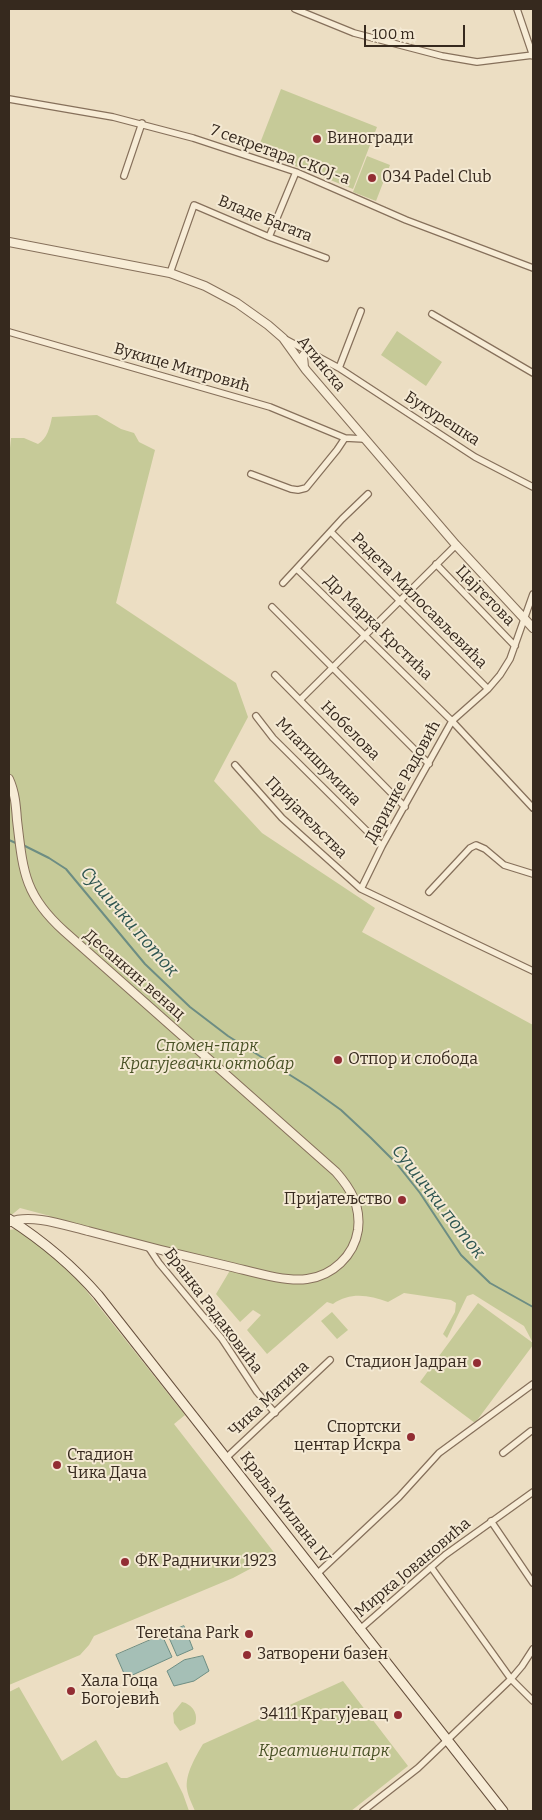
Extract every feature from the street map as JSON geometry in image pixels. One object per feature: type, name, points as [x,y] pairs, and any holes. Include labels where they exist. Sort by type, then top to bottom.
[{"type":"main road","name":"Краља Милана IV","points":[[10,1221],[32,1234],[66,1262],[94,1290],[502,1811]]},
{"type":"street","points":[[295,9],[354,32],[442,56],[477,62],[533,56],[517,9]]},
{"type":"street","name":"7 секретара СКОЈ-а","points":[[9,99],[142,124],[193,138],[296,172],[406,220],[533,268]]},
{"type":"street","points":[[124,176],[142,124]]},
{"type":"street","points":[[269,237],[296,172]]},
{"type":"street","name":"Владе Багата","points":[[170,273],[194,205],[269,237],[326,258]]},
{"type":"street","name":"Атинска","points":[[9,242],[170,273],[205,286],[237,303],[268,325],[283,338],[304,367],[364,439],[456,545],[533,628]]},
{"type":"street","points":[[339,368],[361,311]]},
{"type":"street","points":[[432,314],[533,372]]},
{"type":"street","name":"Вукице Митровић","points":[[9,332],[270,407],[345,438],[364,439]]},
{"type":"street","name":"Букурешка","points":[[283,338],[339,368],[475,458],[533,487]]},
{"type":"street","points":[[304,367],[303,356],[308,351]]},
{"type":"street","points":[[251,474],[291,489],[306,488],[345,438]]},
{"type":"street","points":[[283,583],[368,494]]},
{"type":"street","name":"Радета Милосављевића","points":[[330,532],[488,689]]},
{"type":"street","points":[[300,700],[456,545]]},
{"type":"street","name":"Цајгетова","points":[[436,564],[515,646]]},
{"type":"street","name":"Др Марка Крстића","points":[[296,569],[365,634],[452,721],[533,808]]},
{"type":"street","name":"Даринке Радовић","points":[[361,889],[382,846],[452,721],[488,689],[510,659],[533,594]]},
{"type":"street","points":[[272,607],[429,764]]},
{"type":"street","name":"Нобелова","points":[[275,675],[405,807]]},
{"type":"street","name":"Млатишумина","points":[[256,716],[272,738],[382,846]]},
{"type":"street","name":"Пријатељства","points":[[235,765],[282,818],[361,889],[533,971]]},
{"type":"street","name":"Десанкин венац","points":[[9,779],[15,801],[21,852],[29,887],[38,904],[49,917],[332,1168],[348,1187],[357,1205],[358,1230],[350,1251],[335,1268],[308,1279],[295,1279],[149,1248],[60,1224],[37,1220],[10,1221]]},
{"type":"street","points":[[429,892],[470,848],[478,845],[504,865],[533,874]]},
{"type":"street","points":[[32,1234],[31,1226],[37,1220]]},
{"type":"street","name":"Бранка Радаковића","points":[[149,1248],[159,1263],[217,1333],[257,1392],[275,1413]]},
{"type":"street","name":"Чика Матина","points":[[226,1458],[330,1360]]},
{"type":"street","points":[[317,1574],[399,1497],[439,1453],[533,1384]]},
{"type":"street","points":[[503,1453],[532,1431]]},
{"type":"street","name":"Мирка Јовановића","points":[[359,1630],[458,1544],[533,1492]]},
{"type":"street","points":[[491,1521],[533,1583]]},
{"type":"street","points":[[430,1567],[511,1679],[533,1701]]},
{"type":"street","points":[[363,1811],[418,1768],[511,1679],[533,1649]]},
{"type":"green space","name":"Виногради","points":[[281,89],[377,127],[353,189],[257,151]]},
{"type":"green space","name":"034 Padel Club","points":[[367,156],[390,165],[376,201],[353,192]]},
{"type":"green space","points":[[397,331],[442,362],[426,386],[381,355]]},
{"type":"green space","name":"Спомен-парк Крагујевачки октобар","points":[[97,415],[121,429],[134,433],[139,442],[155,450],[116,603],[236,683],[248,717],[214,781],[262,833],[375,908],[362,932],[533,1025],[533,1343],[524,1326],[473,1294],[467,1296],[447,1338],[443,1334],[455,1312],[456,1303],[451,1300],[404,1293],[388,1302],[374,1298],[353,1296],[333,1304],[327,1302],[267,1354],[247,1330],[261,1315],[253,1310],[240,1322],[216,1294],[232,1267],[53,1222],[50,1216],[20,1208],[9,1217],[9,458],[11,438],[24,438],[38,444],[46,436],[52,417]]},
{"type":"green space","points":[[16,1229],[48,1252],[81,1284],[185,1415],[174,1424],[276,1555],[233,1578],[94,1636],[80,1655],[9,1685],[9,1230]]},
{"type":"green space","name":"Стадион Јадран","points":[[478,1303],[533,1343],[475,1423],[420,1382]]},
{"type":"green space","points":[[332,1312],[348,1330],[337,1339],[321,1321]]},
{"type":"green space","name":"Креативни парк","points":[[343,1681],[408,1766],[351,1811],[195,1811],[188,1794],[187,1783],[192,1765],[203,1744]]},
{"type":"green space","points":[[19,1687],[62,1761],[96,1740],[117,1775],[121,1778],[127,1778],[167,1762],[189,1811],[9,1811],[9,1692]]},
{"type":"green space","points":[[182,1702],[194,1710],[196,1720],[195,1724],[180,1731],[174,1723],[173,1713]]},
{"type":"water","points":[[184,1626],[193,1649],[177,1656],[167,1633]]},
{"type":"water","points":[[162,1635],[172,1657],[126,1678],[116,1655]]},
{"type":"water","points":[[203,1656],[209,1671],[194,1681],[174,1686],[167,1671],[184,1660]]},
{"type":"waterway","name":"Сушички поток","points":[[9,840],[18,844]]},
{"type":"waterway","name":"Сушички поток","points":[[23,845],[66,869],[145,964],[190,1007],[228,1036],[309,1087],[341,1110],[397,1164],[420,1193],[461,1255],[490,1283],[533,1307]]},
{"type":"place","name":"Виногради","points":[[317,139]]},
{"type":"place","name":"034 Padel Club","points":[[372,178]]},
{"type":"place","name":"Отпор и слобода","points":[[338,1060]]},
{"type":"place","name":"Пријатељство","points":[[402,1200]]},
{"type":"place","name":"Стадион Јадран","points":[[477,1363]]},
{"type":"place","name":"Спортски центар Искра","points":[[411,1437]]},
{"type":"place","name":"Стадион Чика Дача","points":[[57,1465]]},
{"type":"place","name":"ФК Раднички 1923","points":[[125,1562]]},
{"type":"place","name":"Teretana Park","points":[[249,1634]]},
{"type":"place","name":"Затворени базен","points":[[247,1655]]},
{"type":"place","name":"Хала Гоца Богојевић","points":[[71,1691]]},
{"type":"place","name":"34111 Крагујевац","points":[[398,1715]]}]
